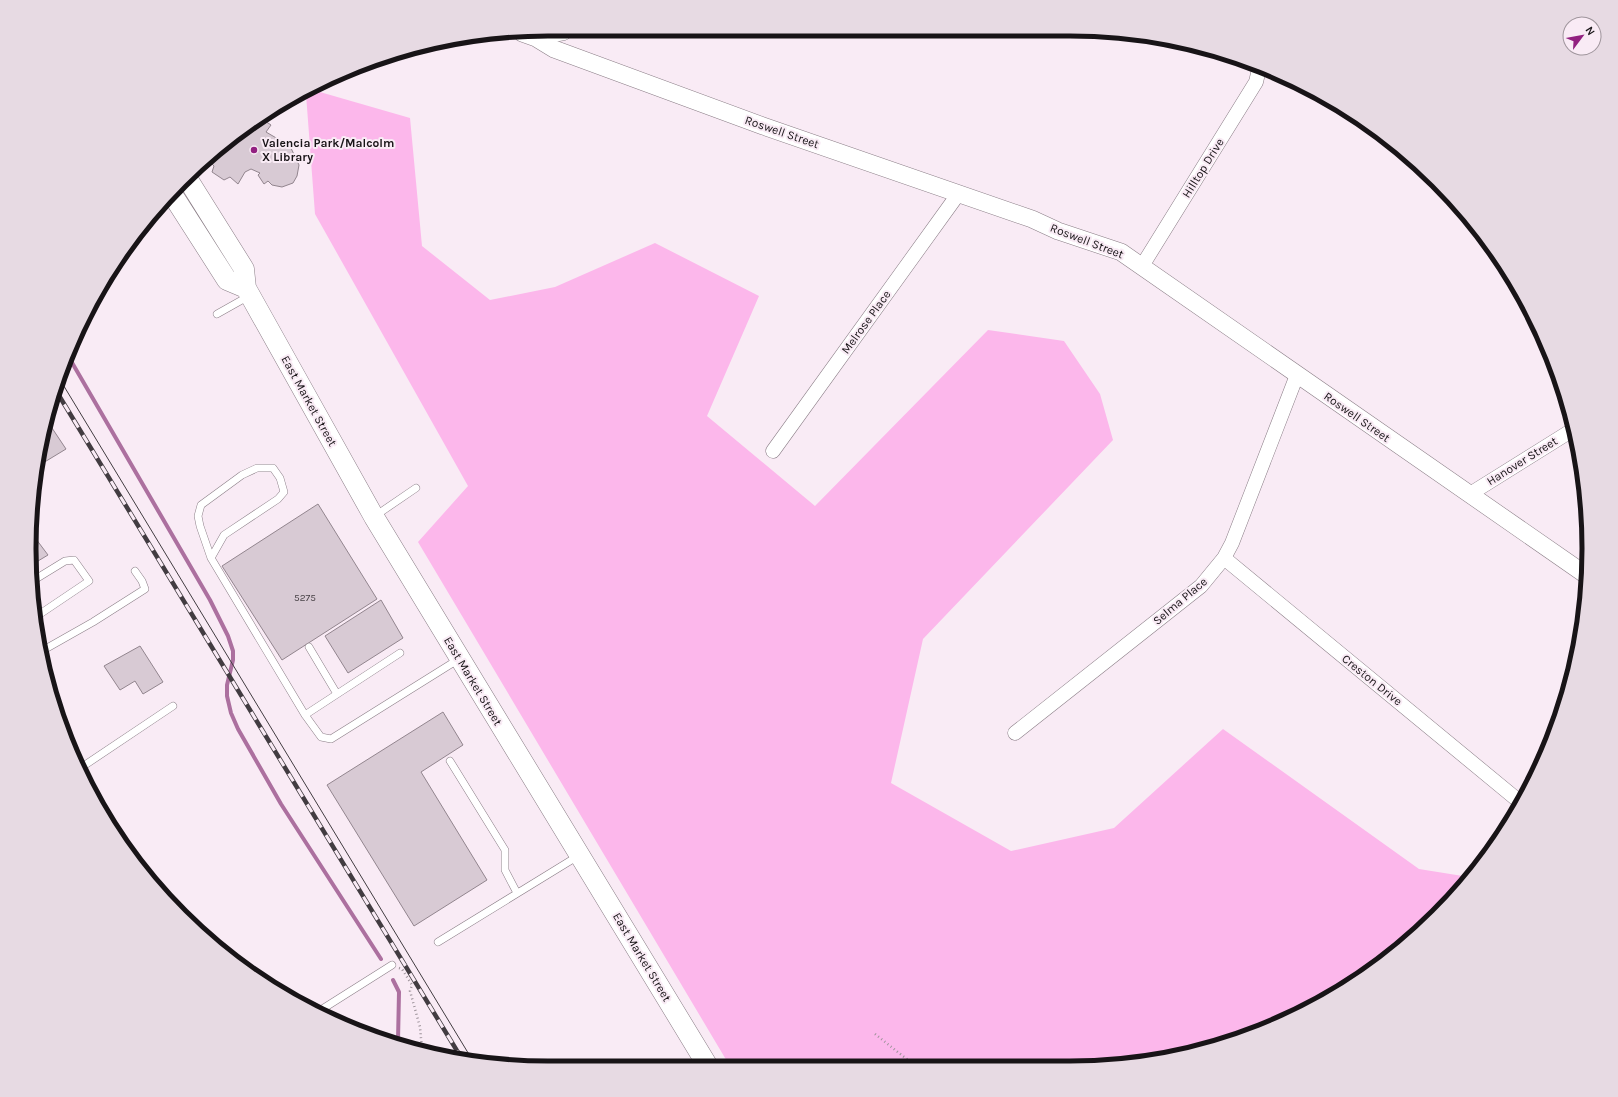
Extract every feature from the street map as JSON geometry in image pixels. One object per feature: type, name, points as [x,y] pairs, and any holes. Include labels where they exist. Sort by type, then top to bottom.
[{"type":"main road","name":"East Market Street","points":[[190,182],[244,269],[248,292],[374,517],[705,1061]]},
{"type":"main road","points":[[175,198],[227,280],[248,292]]},
{"type":"street","name":"Roswell Street","points":[[530,37],[554,49],[763,126],[959,193],[1032,219],[1058,231],[1121,252],[1581,572]]},
{"type":"street","name":"Hilltop Drive","points":[[1142,266],[1256,82],[1259,72]]},
{"type":"street","name":"Melrose Place","points":[[773,451],[959,193]]},
{"type":"street","name":"Selma Place","points":[[1016,733],[1201,586],[1224,558],[1232,543],[1297,375]]},
{"type":"street","name":"Hanover Street","points":[[1470,494],[1568,432]]},
{"type":"street","name":"Creston Drive","points":[[1224,558],[1516,799]]},
{"type":"lane","points":[[217,314],[248,292]]},
{"type":"lane","points":[[211,558],[224,535],[278,499],[284,492],[280,478],[273,468],[257,468],[242,475],[201,506],[198,516],[211,558],[305,715],[321,736],[331,739],[459,659]]},
{"type":"lane","points":[[374,517],[416,488]]},
{"type":"lane","points":[[37,578],[65,561],[74,560],[89,581],[40,614]]},
{"type":"lane","points":[[46,649],[93,622],[144,589],[142,581],[135,571]]},
{"type":"lane","points":[[309,647],[338,694]]},
{"type":"lane","points":[[305,715],[400,653]]},
{"type":"lane","points":[[84,765],[173,706]]},
{"type":"lane","points":[[450,761],[505,850],[504,870],[518,893]]},
{"type":"lane","points":[[438,942],[580,855]]},
{"type":"lane","points":[[322,1008],[392,965]]},
{"type":"path","points":[[402,969],[412,985],[410,991],[420,1026],[422,1045]]},
{"type":"path","points":[[875,1034],[909,1061]]},
{"type":"shaded area","points":[[318,91],[410,118],[422,246],[490,300],[555,287],[655,243],[759,296],[707,416],[815,506],[988,330],[1064,341],[1100,394],[1113,440],[923,639],[891,783],[1011,851],[1114,828],[1223,729],[1419,869],[1463,876],[1432,911],[1407,934],[1354,975],[1326,992],[1266,1022],[1202,1044],[1136,1057],[1103,1060],[727,1061],[418,542],[468,486],[315,214],[306,97]]},
{"type":"building","name":"Valencia Park/Malcolm X Library","points":[[265,121],[271,125],[266,132],[290,146],[299,165],[297,176],[293,183],[282,187],[272,185],[268,181],[264,184],[258,175],[260,173],[251,169],[245,172],[238,184],[230,177],[224,180],[212,172],[214,166],[211,163]]},
{"type":"building","points":[[51,426],[66,449],[44,463]]},
{"type":"building","points":[[318,504],[377,599],[282,660],[222,566]]},
{"type":"building","points":[[36,539],[48,555],[36,562]]},
{"type":"building","points":[[381,600],[403,638],[348,673],[325,636]]},
{"type":"building","points":[[140,646],[163,682],[143,694],[135,681],[120,690],[104,666]]},
{"type":"building","points":[[443,712],[463,745],[421,772],[487,880],[414,926],[327,785]]},
{"type":"waterway","points":[[71,362],[210,600],[228,636],[233,651],[233,660],[227,685],[227,696],[231,713],[238,729],[281,804],[381,959]]},
{"type":"waterway","points":[[393,980],[399,992],[398,1038]]},
{"type":"tram line","points":[[63,384],[469,1055]]},
{"type":"railway","points":[[59,396],[458,1053]]},
{"type":"place","name":"Valencia Park/Malcolm X Library","points":[[254,150]]}]
